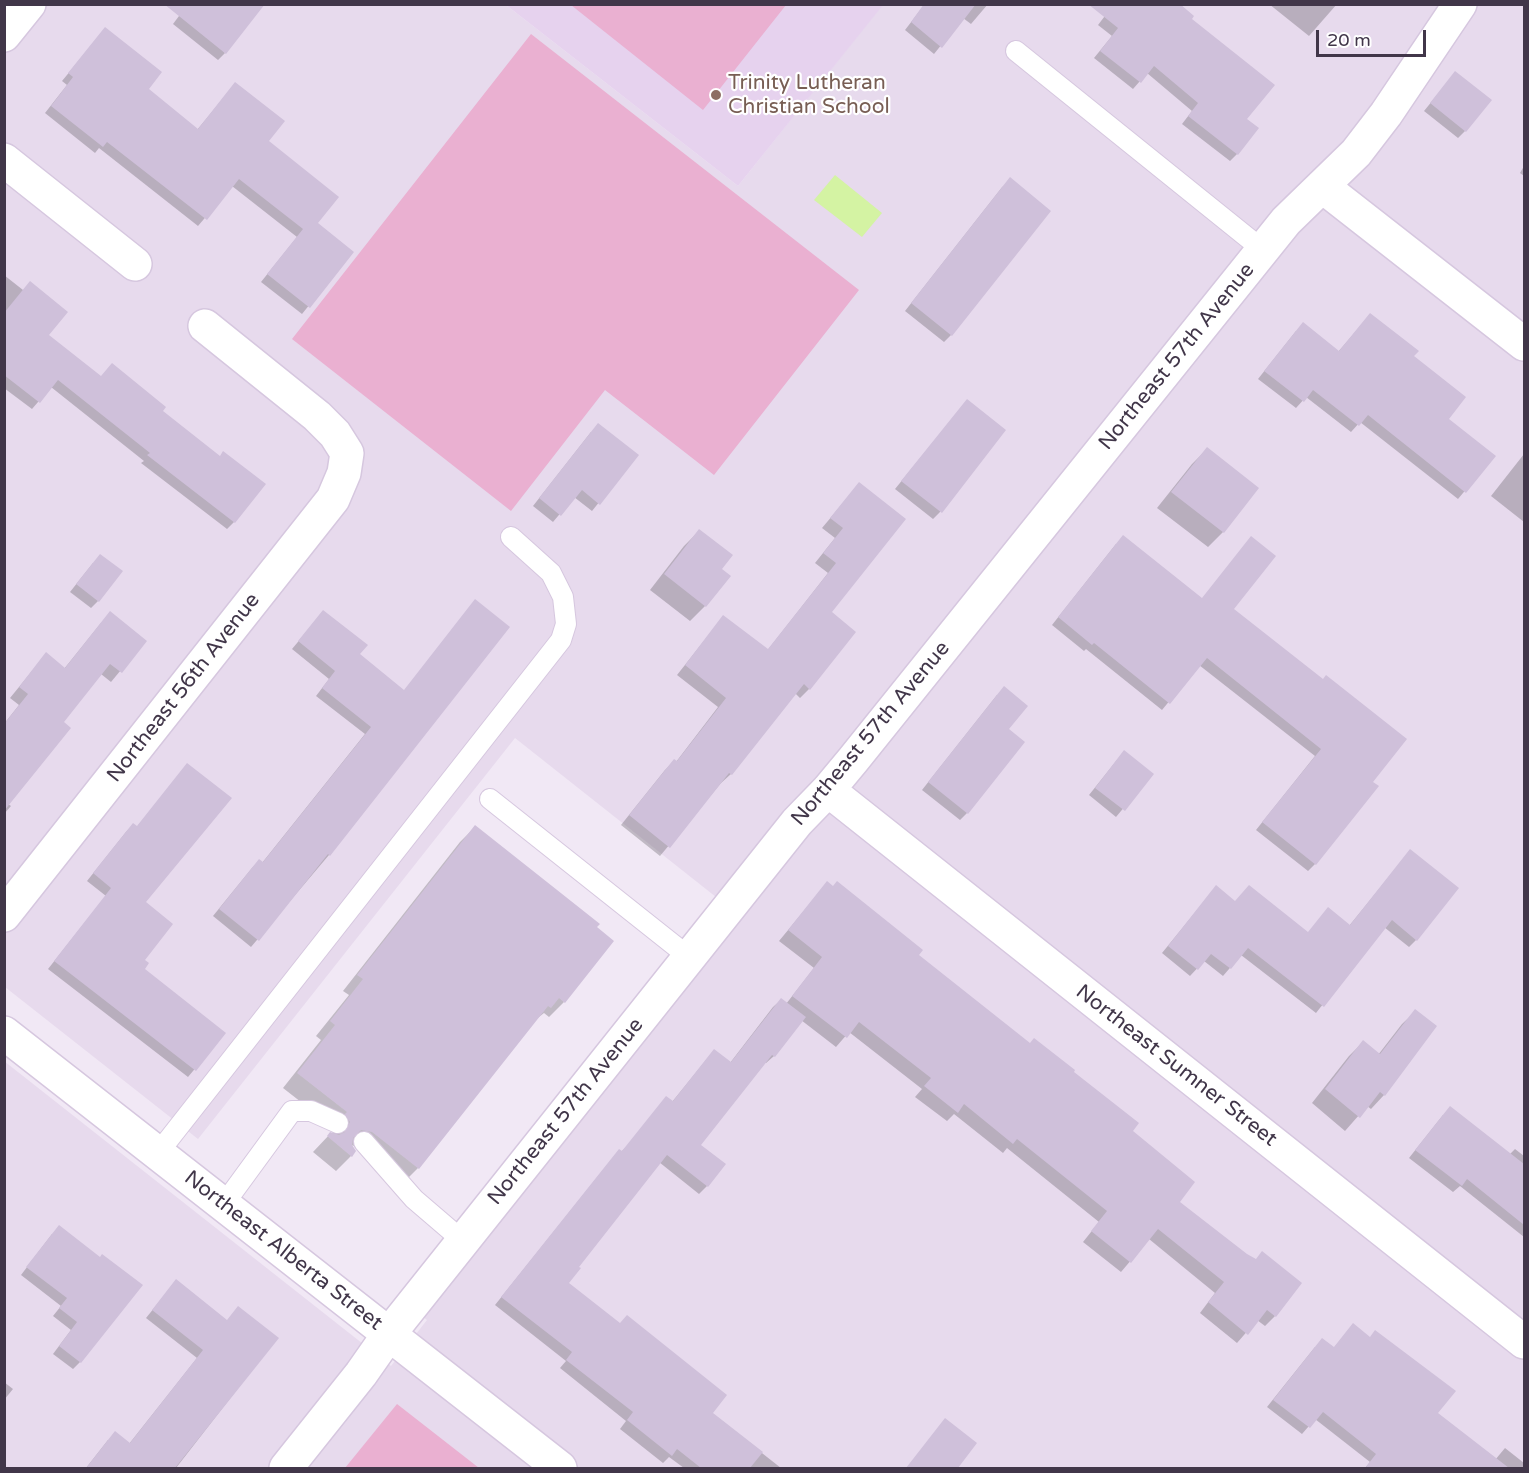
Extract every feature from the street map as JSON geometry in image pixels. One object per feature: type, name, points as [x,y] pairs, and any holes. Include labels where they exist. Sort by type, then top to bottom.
[{"type":"street","points":[[4,34],[29,4]]},
{"type":"street","name":"Northeast 57th Avenue","points":[[286,1468],[361,1374],[388,1334],[797,822],[828,790],[1286,221],[1356,153],[1386,114],[1460,4]]},
{"type":"street","points":[[4,160],[135,264]]},
{"type":"street","points":[[1322,186],[1524,344]]},
{"type":"street","name":"Northeast 56th Avenue","points":[[4,915],[333,499],[344,473],[347,453],[335,434],[317,416],[206,326]]},
{"type":"street","name":"Northeast Sumner Street","points":[[828,790],[1524,1342]]},
{"type":"street","name":"Northeast Alberta Street","points":[[4,1033],[561,1468]]},
{"type":"lane","points":[[1016,51],[1263,250]]},
{"type":"lane","points":[[158,1153],[561,640],[566,624],[563,597],[550,573],[511,537]]},
{"type":"lane","points":[[490,799],[689,957]]},
{"type":"lane","points":[[224,1204],[292,1111],[311,1111],[338,1123]]},
{"type":"lane","points":[[364,1142],[414,1199],[463,1241]]},
{"type":"shaded area","points":[[5,5],[506,5],[738,186],[882,5],[1524,5],[1524,1468],[5,1468],[4,1061],[391,1366],[427,1320],[399,1298],[716,897],[515,738],[198,1139],[5,987]]},
{"type":"shaded area","name":"Trinity Lutheran Christian School","points":[[506,5],[883,5],[738,186]]},
{"type":"shaded area","points":[[571,5],[786,5],[703,110]]},
{"type":"shaded area","points":[[531,34],[859,290],[714,475],[605,390],[511,511],[292,339]]},
{"type":"shaded area","points":[[835,175],[882,213],[862,237],[814,200]]},
{"type":"shaded area","points":[[397,1404],[479,1468],[345,1468]]},
{"type":"building","points":[[164,4],[265,4],[226,54]]},
{"type":"building","points":[[924,4],[976,4],[942,48],[911,22]]},
{"type":"building","points":[[1088,4],[1180,4],[1194,16],[1192,19],[1275,85],[1247,119],[1259,128],[1238,155],[1188,116],[1198,103],[1154,66],[1141,83],[1100,51],[1118,28]]},
{"type":"building","points":[[105,27],[162,72],[149,89],[198,129],[235,82],[285,121],[269,141],[339,197],[318,223],[354,252],[310,308],[267,274],[303,229],[239,179],[207,220],[107,142],[103,147],[51,106],[73,77],[68,73]]},
{"type":"building","points":[[1455,71],[1492,100],[1466,132],[1430,103]]},
{"type":"building","points":[[1010,177],[1051,211],[952,336],[911,303]]},
{"type":"building","points":[[30,281],[68,312],[49,335],[101,376],[112,363],[166,407],[163,411],[220,456],[223,451],[266,484],[235,523],[147,455],[150,453],[58,380],[40,403],[4,375],[4,313]]},
{"type":"building","points":[[1370,313],[1419,351],[1414,356],[1466,397],[1449,419],[1496,456],[1466,493],[1368,415],[1359,426],[1313,390],[1304,402],[1264,371],[1303,322],[1339,351]]},
{"type":"building","points":[[967,399],[1006,430],[942,513],[901,481]]},
{"type":"building","points":[[598,423],[639,455],[600,505],[582,490],[561,516],[539,498]]},
{"type":"building","points":[[1207,447],[1259,488],[1224,533],[1171,492]]},
{"type":"building","points":[[859,482],[906,519],[832,612],[856,632],[810,690],[804,684],[732,775],[729,773],[670,848],[629,815],[674,759],[677,761],[726,698],[685,665],[723,615],[768,649],[836,563],[823,553],[843,528],[830,518]]},
{"type":"building","points":[[699,529],[733,555],[722,569],[731,576],[706,607],[664,574]]},
{"type":"building","points":[[1123,535],[1202,598],[1251,536],[1276,556],[1234,609],[1323,679],[1326,675],[1407,739],[1373,782],[1379,786],[1316,865],[1262,822],[1321,749],[1207,658],[1170,704],[1058,617]]},
{"type":"building","points":[[100,554],[123,571],[99,602],[76,584]]},
{"type":"building","points":[[475,599],[510,627],[330,856],[328,854],[259,941],[219,909],[259,859],[263,862],[371,727],[322,688],[335,671],[298,641],[323,610],[368,645],[360,654],[404,690]]},
{"type":"building","points":[[110,611],[147,641],[122,673],[110,664],[64,722],[71,728],[4,811],[4,724],[28,694],[19,687],[46,652],[65,668]]},
{"type":"building","points":[[1004,686],[1028,706],[1009,729],[1025,742],[968,814],[928,782]]},
{"type":"building","points":[[1124,750],[1154,774],[1125,811],[1095,788]]},
{"type":"building","points":[[187,763],[232,798],[146,902],[173,924],[145,960],[149,963],[145,969],[226,1033],[196,1071],[54,961],[111,888],[93,873],[133,823],[137,826]]},
{"type":"building","points":[[475,825],[600,924],[597,927],[614,941],[565,1003],[559,998],[551,1008],[548,1006],[419,1169],[372,1132],[367,1131],[361,1130],[353,1138],[352,1145],[356,1151],[352,1157],[327,1136],[330,1132],[339,1135],[345,1132],[350,1122],[345,1114],[347,1112],[297,1073],[335,1025],[330,1021],[363,979],[357,975]]},
{"type":"building","points":[[1410,849],[1459,888],[1417,941],[1392,920],[1324,1007],[1248,948],[1231,969],[1211,954],[1198,970],[1168,946],[1216,885],[1235,901],[1249,885],[1308,932],[1328,907],[1350,925]]},
{"type":"building","points":[[827,881],[833,886],[837,881],[923,950],[919,955],[1030,1043],[1034,1038],[1139,1123],[1133,1131],[1195,1182],[1180,1202],[1247,1254],[1256,1259],[1262,1251],[1302,1283],[1276,1317],[1267,1310],[1248,1335],[1208,1302],[1224,1282],[1158,1229],[1131,1263],[1091,1231],[1107,1211],[1017,1139],[1013,1144],[964,1104],[958,1113],[924,1086],[931,1078],[859,1022],[847,1038],[792,996],[822,957],[788,930]]},
{"type":"building","points":[[781,998],[806,1017],[775,1057],[772,1055],[701,1145],[726,1164],[708,1187],[667,1155],[569,1283],[620,1323],[627,1315],[727,1395],[713,1413],[763,1452],[750,1468],[701,1468],[677,1449],[672,1456],[627,1420],[633,1412],[566,1360],[572,1352],[501,1297],[619,1149],[622,1151],[666,1096],[673,1101],[714,1049],[731,1062]]},
{"type":"building","points":[[1415,1009],[1437,1026],[1385,1096],[1380,1092],[1360,1118],[1325,1089],[1363,1040],[1380,1054]]},
{"type":"building","points":[[1450,1106],[1524,1164],[1524,1225],[1467,1179],[1462,1186],[1415,1150]]},
{"type":"building","points":[[59,1225],[100,1257],[102,1254],[143,1285],[81,1363],[59,1346],[77,1322],[59,1308],[67,1298],[26,1267]]},
{"type":"building","points":[[176,1279],[227,1320],[238,1306],[279,1338],[175,1468],[86,1468],[115,1431],[130,1443],[203,1350],[152,1310]]},
{"type":"building","points":[[1353,1323],[1370,1337],[1375,1330],[1456,1391],[1438,1413],[1509,1468],[1365,1468],[1376,1454],[1323,1412],[1310,1428],[1273,1400],[1322,1338],[1334,1347]]},
{"type":"building","points":[[945,1418],[977,1443],[958,1468],[906,1468]]},
{"type":"place","name":"Trinity Lutheran Christian School","points":[[716,95]]}]
